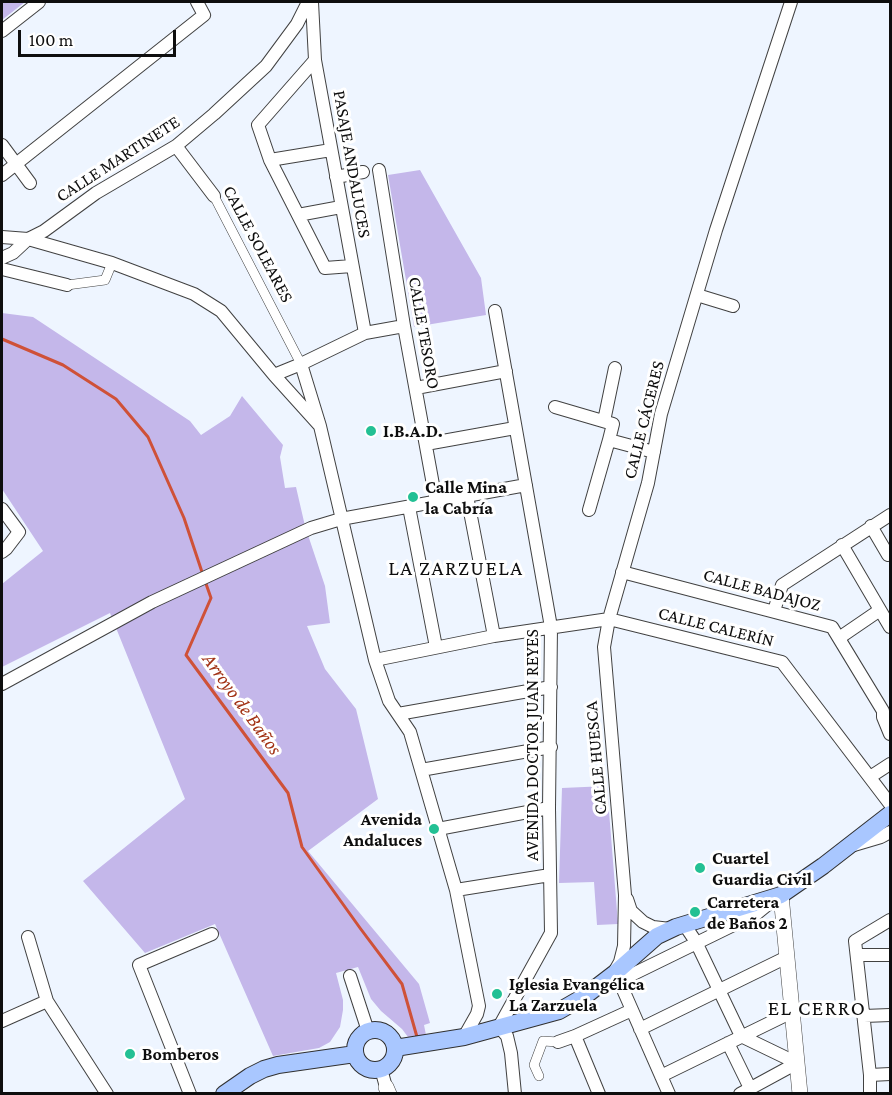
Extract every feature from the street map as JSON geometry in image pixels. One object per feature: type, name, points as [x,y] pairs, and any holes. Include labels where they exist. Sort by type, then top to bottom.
[{"type":"main road","points":[[395,1048],[464,1037],[559,1011],[616,981],[647,944],[657,936],[677,927],[781,895],[848,848],[891,814]]},
{"type":"main road","points":[[368,1030],[378,1030],[387,1034],[395,1048],[392,1060],[381,1069],[366,1068],[358,1062],[355,1054],[355,1044],[358,1038],[368,1030]]},
{"type":"main road","points":[[224,1094],[264,1069],[355,1054]]},
{"type":"street","points":[[2,31],[39,2]]},
{"type":"street","points":[[2,175],[204,15],[197,2]]},
{"type":"street","name":"PASAJE ANDALUCES","points":[[310,2],[315,60],[365,333]]},
{"type":"street","name":"CALLE MARTINETE","points":[[2,258],[13,253],[28,239],[44,231],[96,193],[176,146],[266,66],[310,2]]},
{"type":"street","name":"CALLE CÁCERES","points":[[609,619],[648,483],[661,414],[716,230],[791,2]]},
{"type":"street","points":[[315,60],[258,125],[270,160],[325,268],[352,267]]},
{"type":"street","points":[[2,145],[30,183]]},
{"type":"street","name":"CALLE SOLEARES","points":[[176,146],[214,196],[301,364]]},
{"type":"street","points":[[270,160],[331,150]]},
{"type":"street","name":"CALLE TESORO","points":[[379,170],[404,326],[436,501]]},
{"type":"street","points":[[336,177],[363,172]]},
{"type":"street","points":[[298,215],[341,207]]},
{"type":"street","points":[[2,237],[28,239],[112,263],[194,294],[221,311],[320,426]]},
{"type":"street","points":[[2,269],[67,285],[105,280],[112,263]]},
{"type":"street","points":[[697,295],[733,306]]},
{"type":"street","name":"AVENIDA DOCTOR JUAN REYES","points":[[495,311],[551,627],[549,808],[551,933],[498,1027]]},
{"type":"street","points":[[274,375],[365,333],[404,326]]},
{"type":"street","points":[[301,364],[320,426],[375,660],[389,701],[410,732],[456,890],[479,1006],[464,1037]]},
{"type":"street","points":[[604,421],[615,368]]},
{"type":"street","points":[[416,388],[506,371]]},
{"type":"street","points":[[555,407],[613,424],[589,510]]},
{"type":"street","points":[[426,444],[515,428]]},
{"type":"street","points":[[609,440],[654,452]]},
{"type":"street","points":[[2,684],[152,602],[312,528],[342,519],[526,485]]},
{"type":"street","points":[[467,496],[494,636]]},
{"type":"street","points":[[409,507],[436,647]]},
{"type":"street","points":[[2,509],[19,532],[2,552]]},
{"type":"street","points":[[774,611],[782,585],[891,515]]},
{"type":"street","points":[[872,526],[888,555],[891,554]]},
{"type":"street","points":[[842,546],[891,627]]},
{"type":"street","name":"CALLE BADAJOZ","points":[[622,572],[832,627],[887,709],[883,717],[891,734]]},
{"type":"street","points":[[839,639],[880,610]]},
{"type":"street","points":[[375,660],[494,636],[609,619]]},
{"type":"street","name":"CALLE CALERÍN","points":[[609,619],[783,662],[891,804]]},
{"type":"street","name":"CALLE HUESCA","points":[[609,619],[604,647],[625,895],[624,946],[616,981]]},
{"type":"street","points":[[398,714],[551,687]]},
{"type":"street","points":[[421,770],[551,747]]},
{"type":"street","points":[[870,777],[891,764]]},
{"type":"street","points":[[438,829],[549,808]]},
{"type":"street","points":[[848,848],[891,832]]},
{"type":"street","points":[[456,890],[550,874]]},
{"type":"street","name":"CALLE HUESCA","points":[[625,895],[631,911],[645,923]]},
{"type":"street","points":[[669,1094],[632,1010],[616,981],[756,914],[781,895]]},
{"type":"street","points":[[781,895],[800,1094]]},
{"type":"street","name":"CALLE HUESCA","points":[[624,912],[632,938],[639,944],[647,944]]},
{"type":"street","points":[[870,1094],[870,1075],[855,941],[891,920]]},
{"type":"street","points":[[647,944],[645,923],[658,928],[677,927],[696,942],[741,1036],[797,1063]]},
{"type":"street","points":[[190,1094],[139,965],[212,934]]},
{"type":"street","points":[[28,938],[47,1001],[107,1094]]},
{"type":"street","points":[[857,955],[891,955]]},
{"type":"street","points":[[640,1029],[787,957]]},
{"type":"street","points":[[350,976],[368,1030]]},
{"type":"street","points":[[2,1021],[47,1001]]},
{"type":"street","points":[[538,1076],[534,1065],[543,1041],[558,1042],[632,1010]]},
{"type":"street","points":[[661,1076],[792,1012]]},
{"type":"street","points":[[864,1016],[891,1015]]},
{"type":"street","points":[[498,1027],[507,1036],[511,1053],[514,1094]]},
{"type":"street","points":[[575,1036],[599,1094]]},
{"type":"street","points":[[728,1043],[745,1091],[797,1063]]},
{"type":"street","points":[[381,1069],[387,1090]]},
{"type":"street","points":[[870,1075],[891,1074]]},
{"type":"shaded area","points":[[2,2],[25,2],[2,20]]},
{"type":"shaded area","points":[[420,170],[481,278],[486,315],[414,327],[388,175]]},
{"type":"shaded area","points":[[2,313],[33,317],[190,421],[201,435],[230,416],[242,396],[283,445],[280,457],[285,488],[296,487],[305,526],[325,586],[330,623],[307,626],[325,669],[356,709],[378,799],[308,851],[419,984],[430,1023],[424,1025],[426,1035],[408,1037],[381,1011],[371,999],[358,967],[336,973],[343,1000],[343,1010],[340,1027],[330,1042],[319,1048],[273,1056],[215,924],[145,953],[83,881],[185,799],[110,613],[2,667],[2,584],[43,551],[2,489]]},
{"type":"shaded area","points":[[607,786],[618,924],[597,925],[594,882],[559,883],[562,788]]},
{"type":"waterway","name":"Arroyo de Baños","points":[[2,339],[63,365],[116,399],[148,437],[184,518],[203,575]]},
{"type":"waterway","name":"Arroyo de Baños","points":[[205,581],[211,598],[186,655],[288,793],[302,847],[402,984],[417,1037]]},
{"type":"place","name":"I.B.A.D.","points":[[371,431]]},
{"type":"place","name":"Calle Mina la Cabría","points":[[413,497]]},
{"type":"place","name":"Avenida Andaluces","points":[[434,829]]},
{"type":"place","name":"Cuartel Guardia Civil","points":[[700,868]]},
{"type":"place","name":"Carretera de Baños 2","points":[[695,912]]},
{"type":"place","name":"Iglesia Evangélica La Zarzuela","points":[[497,994]]},
{"type":"place","name":"Bomberos","points":[[130,1054]]},
{"type":"district","name":"LA ZARZUELA","points":[[456,569]]},
{"type":"district","name":"EL CERRO","points":[[817,1009]]}]
